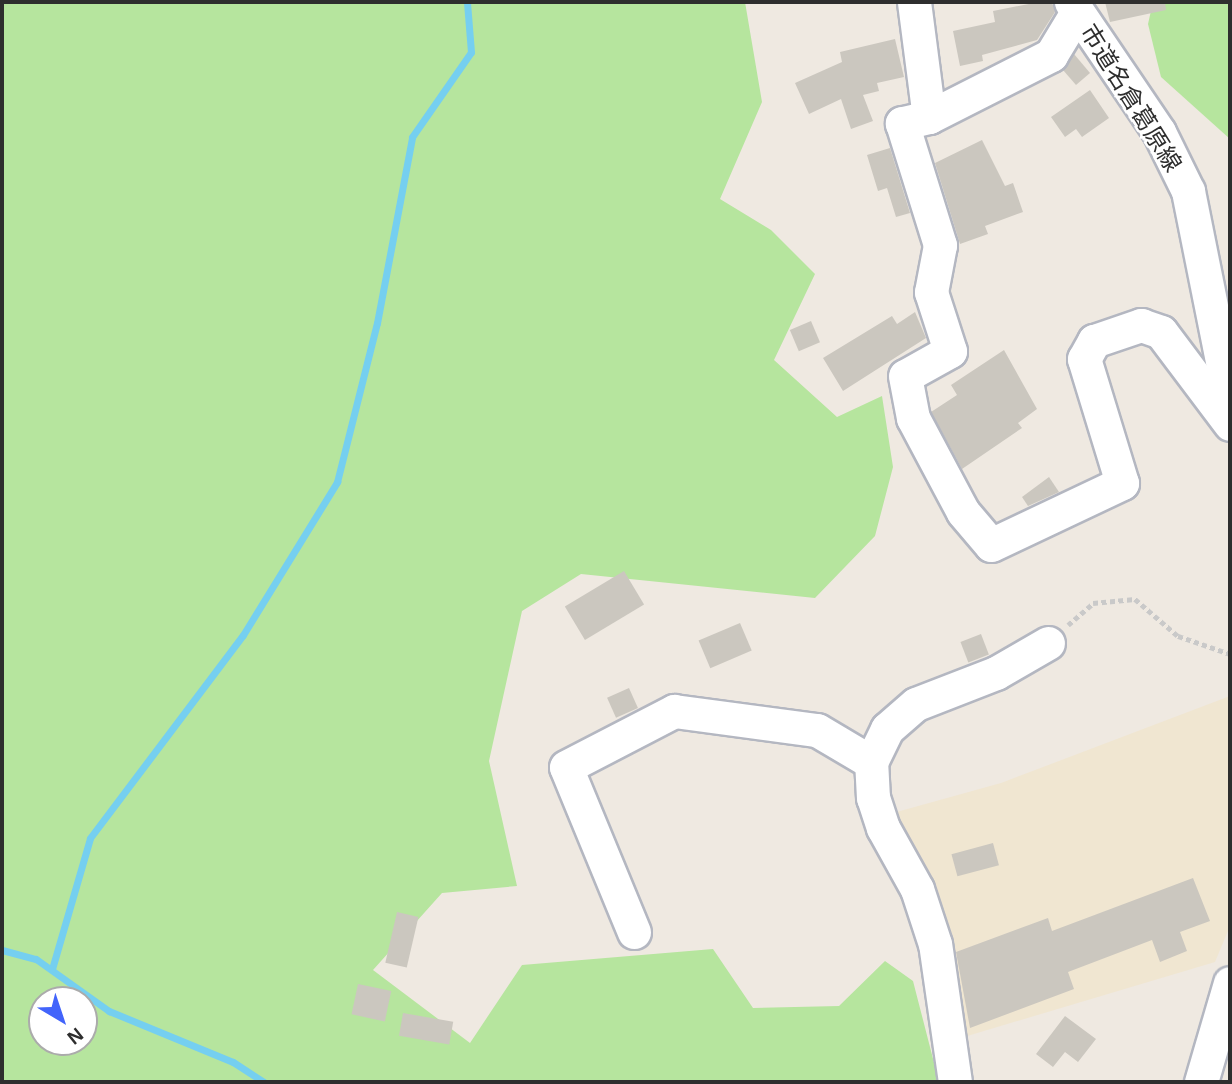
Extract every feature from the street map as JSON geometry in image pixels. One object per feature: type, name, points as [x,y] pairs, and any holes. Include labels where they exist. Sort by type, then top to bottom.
[{"type":"street","points":[[914,2],[929,117]]},
{"type":"street","points":[[1074,7],[1051,55],[929,117],[902,123],[940,245],[931,292],[950,351],[905,376],[913,418],[963,512],[991,545],[1122,483],[1084,359],[1094,341],[1141,326],[1161,332],[1230,424]]},
{"type":"street","name":"市道名倉葛原線","points":[[1074,7],[1159,132],[1188,191],[1230,401]]},
{"type":"street","points":[[955,1082],[935,944],[917,889],[880,818],[870,780],[871,762],[887,729],[907,710],[996,673],[1048,643]]},
{"type":"street","points":[[634,932],[566,767],[674,711],[817,730],[871,762]]},
{"type":"street","points":[[1201,1082],[1230,984]]},
{"type":"path","points":[[1048,643],[1093,603],[1135,599],[1178,636],[1230,654]]},
{"type":"shaded area","points":[[1230,696],[1230,926],[1215,962],[964,1037],[893,813],[1001,783]]},
{"type":"green space","points":[[2,2],[745,2],[762,102],[720,199],[771,230],[815,274],[774,360],[837,417],[882,396],[893,467],[875,536],[815,598],[581,574],[522,611],[489,761],[517,886],[442,893],[373,970],[470,1043],[522,965],[713,949],[753,1008],[839,1006],[885,961],[913,981],[939,1082],[2,1082]]},
{"type":"green space","points":[[1153,2],[1230,2],[1230,139],[1161,77],[1148,24]]},
{"type":"building","points":[[1052,2],[1055,12],[1037,40],[982,55],[983,61],[960,66],[953,31],[995,22],[993,11]]},
{"type":"building","points":[[1105,2],[1165,2],[1166,10],[1110,22]]},
{"type":"building","points":[[895,39],[904,77],[877,83],[879,91],[863,95],[873,121],[851,129],[841,99],[809,114],[795,83],[842,62],[840,52]]},
{"type":"building","points":[[1074,54],[1090,73],[1076,85],[1063,70]]},
{"type":"building","points":[[1090,90],[1109,118],[1082,137],[1076,129],[1065,137],[1051,117]]},
{"type":"building","points":[[982,140],[1005,186],[1013,183],[1023,212],[985,226],[988,234],[960,244],[935,163]]},
{"type":"building","points":[[890,148],[910,213],[896,217],[887,188],[878,191],[867,155]]},
{"type":"building","points":[[915,312],[926,338],[843,391],[823,358],[892,316],[897,324]]},
{"type":"building","points":[[811,321],[820,342],[799,351],[790,330]]},
{"type":"building","points":[[1004,350],[1037,409],[1018,423],[1022,428],[962,469],[931,412],[957,395],[951,385]]},
{"type":"building","points":[[1049,477],[1059,492],[1028,506],[1022,497]]},
{"type":"building","points":[[624,571],[644,604],[585,640],[565,607]]},
{"type":"building","points":[[740,623],[752,651],[710,668],[699,641]]},
{"type":"building","points":[[981,634],[989,655],[968,662],[960,642]]},
{"type":"building","points":[[629,688],[638,708],[616,718],[607,698]]},
{"type":"building","points":[[993,843],[999,865],[957,876],[951,854]]},
{"type":"building","points":[[1193,878],[1210,921],[1180,932],[1187,951],[1160,962],[1152,940],[1068,972],[1074,989],[970,1028],[956,952],[1048,918],[1052,931]]},
{"type":"building","points":[[397,912],[418,917],[407,968],[385,963]]},
{"type":"building","points":[[358,984],[391,991],[385,1021],[352,1014]]},
{"type":"building","points":[[403,1013],[453,1022],[449,1045],[399,1036]]},
{"type":"building","points":[[1065,1016],[1096,1039],[1078,1062],[1065,1052],[1053,1067],[1036,1054]]},
{"type":"waterway","points":[[52,969],[90,838],[243,635],[337,482],[377,323],[412,137],[471,52],[467,2]]},
{"type":"waterway","points":[[2,950],[36,959],[109,1011],[233,1062],[264,1082]]}]
